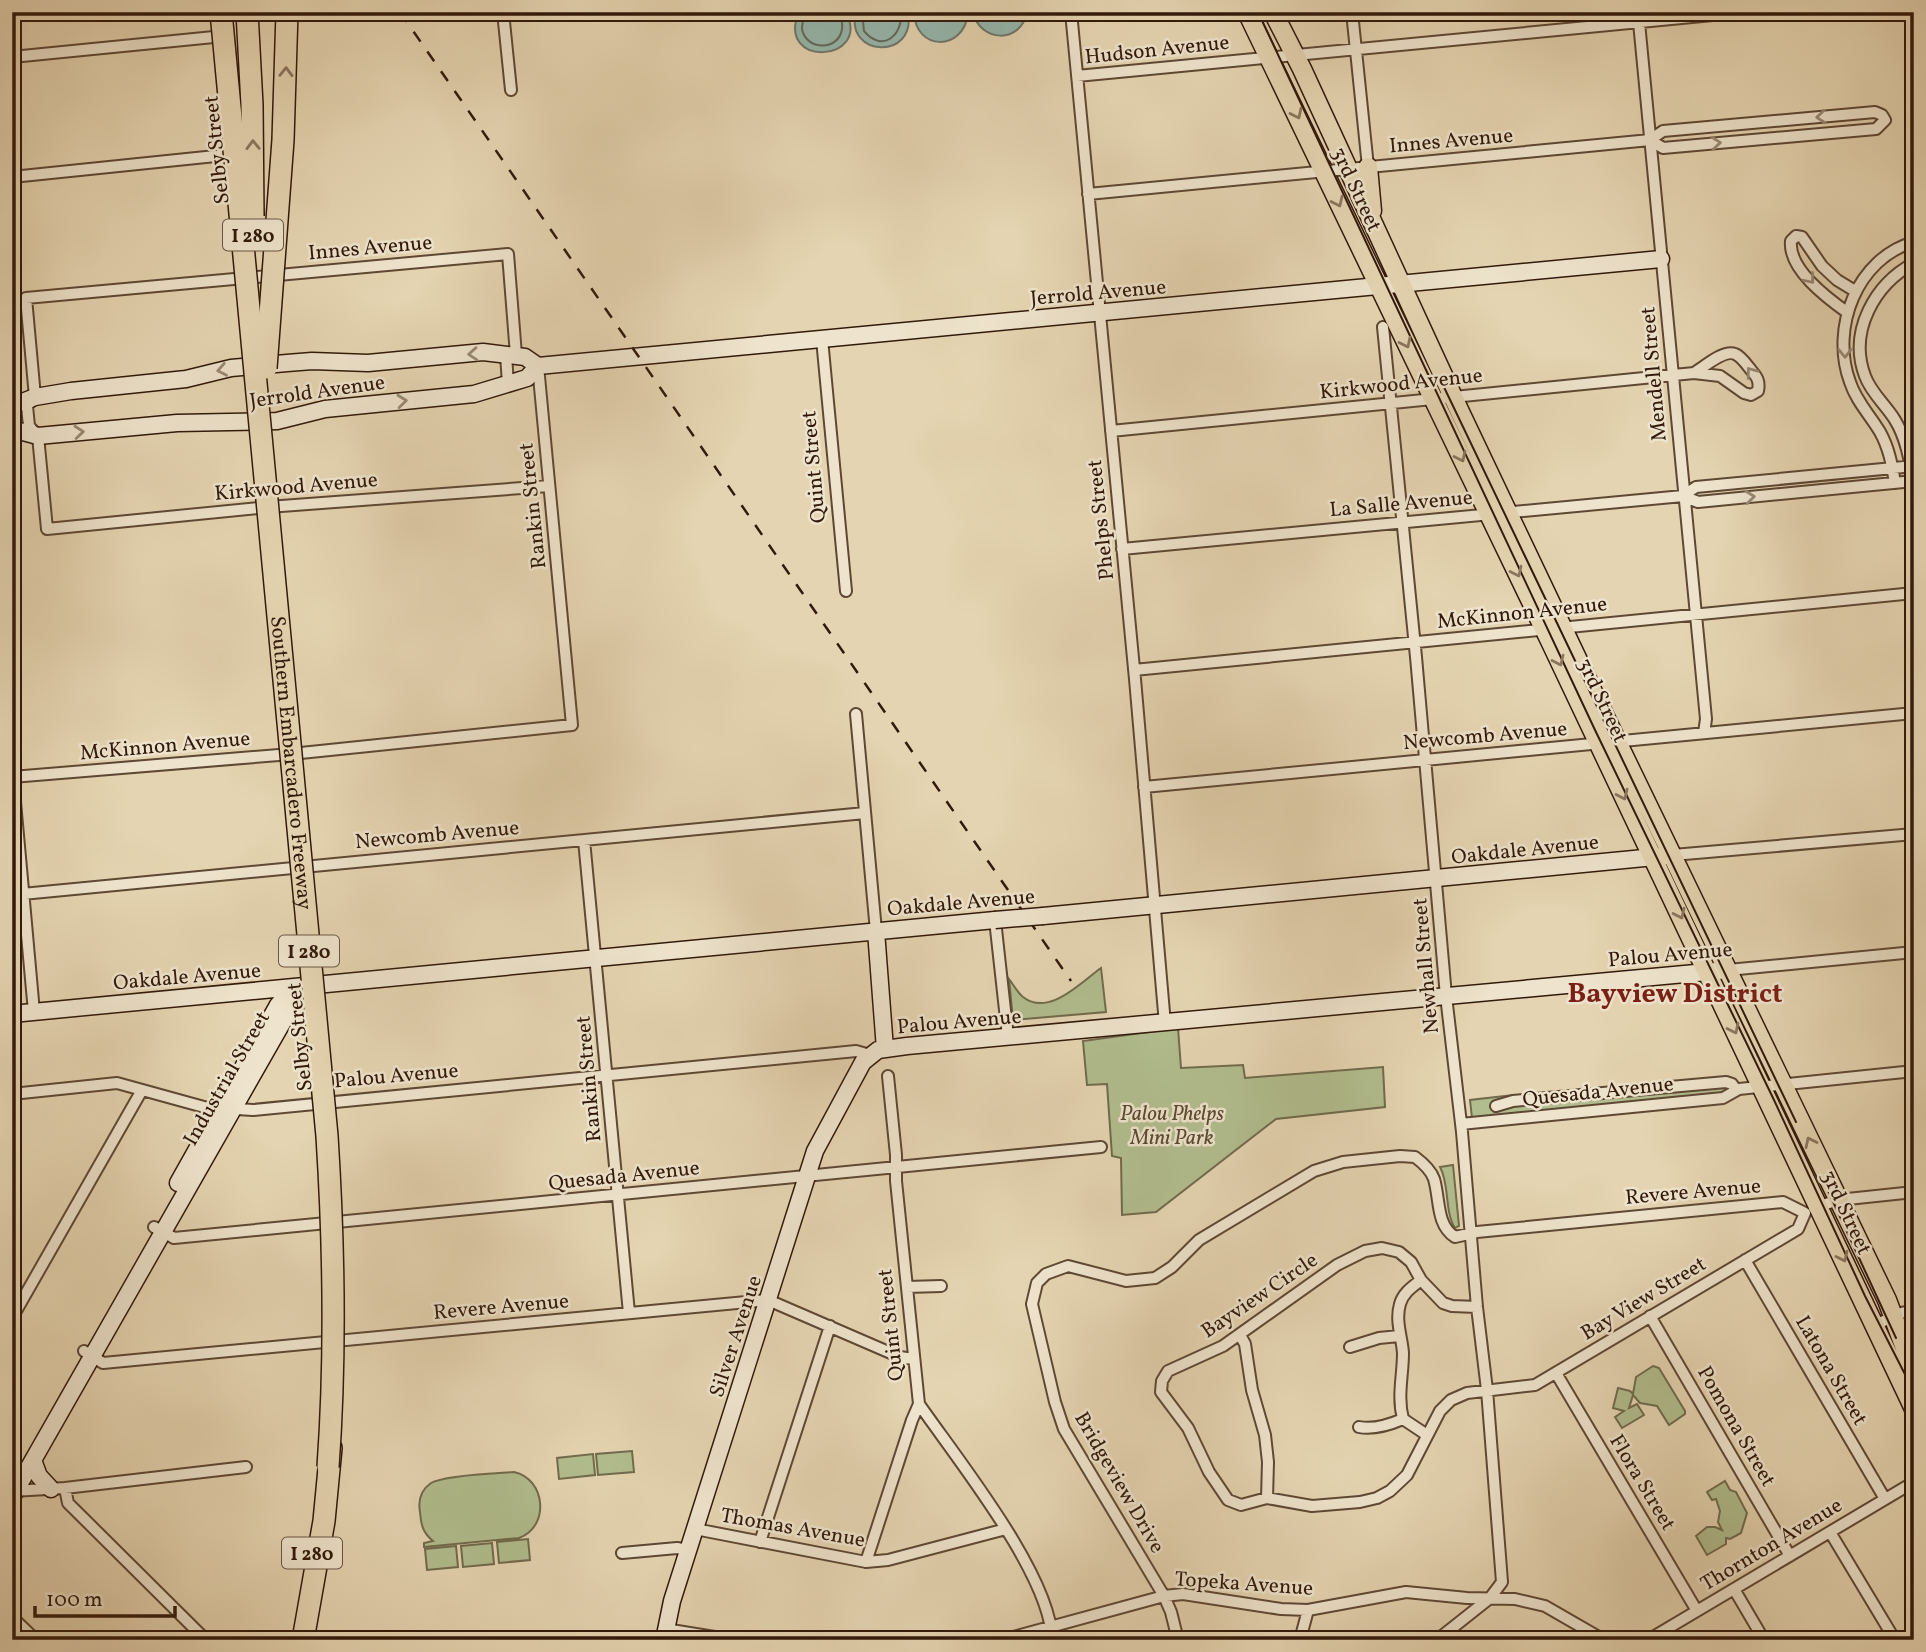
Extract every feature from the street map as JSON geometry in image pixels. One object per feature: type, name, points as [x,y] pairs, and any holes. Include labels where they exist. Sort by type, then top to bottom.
[{"type":"highway","name":"Southern Embarcadero Freeway","points":[[221,12],[327,1136],[332,1278],[331,1425],[328,1467],[296,1640]]},
{"type":"highway","name":"Southern Embarcadero Freeway","points":[[247,12],[252,105],[255,311],[334,1158],[338,1268],[332,1440],[324,1521],[303,1640]]},
{"type":"highway","points":[[268,457],[266,362],[284,140],[287,12]]},
{"type":"highway","points":[[316,1640],[339,1480],[340,1438],[335,1348]]},
{"type":"highway","points":[[310,1640],[329,1516],[328,1467]]},
{"type":"main road","name":"3rd Street","points":[[1247,12],[1762,1086],[1812,1209],[1875,1325],[1914,1409]]},
{"type":"main road","name":"3rd Street","points":[[1273,12],[1349,169],[1453,397],[1887,1300],[1914,1372]]},
{"type":"main road","points":[[1368,167],[1373,225]]},
{"type":"main road","points":[[1382,294],[1383,327]]},
{"type":"street","name":"Selby Street","points":[[221,12],[268,493]]},
{"type":"street","points":[[503,12],[511,90]]},
{"type":"street","name":"Phelps Street","points":[[1070,12],[1134,670],[1164,1024]]},
{"type":"street","points":[[1352,12],[1368,167]]},
{"type":"street","name":"Hudson Avenue","points":[[1077,76],[1356,50],[1638,17],[1744,12]]},
{"type":"street","name":"Mendell Street","points":[[1638,17],[1706,719],[1704,733]]},
{"type":"street","points":[[12,57],[224,36]]},
{"type":"street","name":"Innes Avenue","points":[[1088,194],[1650,141],[1663,131],[1875,112],[1885,120],[1876,129],[1677,147],[1663,148],[1650,141]]},
{"type":"street","points":[[12,177],[235,154]]},
{"type":"street","points":[[1848,313],[1806,276],[1790,248],[1791,241],[1796,236],[1802,237],[1822,266],[1836,280],[1855,290]]},
{"type":"street","points":[[1895,483],[1885,442],[1856,397],[1849,380],[1844,347],[1848,313],[1855,290],[1869,270],[1892,252],[1914,242]]},
{"type":"street","name":"Innes Avenue","points":[[36,397],[26,298],[366,265],[508,254],[511,355]]},
{"type":"street","name":"Jerrold Avenue","points":[[12,406],[36,397],[84,389],[186,379],[232,368],[312,361],[368,363],[483,352],[525,357],[538,366],[1099,313],[1382,294],[1401,284],[1661,259]]},
{"type":"street","points":[[1913,481],[1912,466],[1902,433],[1864,375],[1861,342],[1863,326],[1873,299],[1899,271],[1914,263]]},
{"type":"street","name":"Newhall Street","points":[[1383,327],[1415,642],[1446,996],[1487,1391],[1502,1582],[1490,1598]]},
{"type":"street","name":"Quint Street","points":[[822,340],[846,591]]},
{"type":"street","name":"Kirkwood Avenue","points":[[1111,431],[1694,373],[1720,376],[1751,395],[1758,391],[1757,377],[1737,354],[1725,354],[1694,373]]},
{"type":"street","points":[[508,384],[511,355]]},
{"type":"street","name":"Jerrold Avenue","points":[[12,429],[38,436],[177,423],[289,419],[325,409],[474,394],[527,378],[538,366]]},
{"type":"street","name":"Rankin Street","points":[[538,366],[572,725]]},
{"type":"street","points":[[36,397],[27,406],[29,426],[38,436]]},
{"type":"street","name":"Kirkwood Avenue","points":[[38,436],[47,529],[268,507],[549,486]]},
{"type":"street","name":"La Salle Avenue","points":[[1684,496],[1696,487],[1912,466]]},
{"type":"street","name":"La Salle Avenue","points":[[1122,550],[1684,496],[1698,502],[1913,481]]},
{"type":"street","name":"Selby Street","points":[[271,521],[290,754],[325,1103],[334,1221],[335,1348]]},
{"type":"street","name":"McKinnon Avenue","points":[[1134,670],[1914,593]]},
{"type":"street","name":"Newcomb Avenue","points":[[1144,787],[1914,713]]},
{"type":"street","points":[[856,714],[876,931],[877,1052]]},
{"type":"street","name":"McKinnon Avenue","points":[[13,777],[290,754],[572,725]]},
{"type":"street","points":[[12,769],[17,894],[34,1012]]},
{"type":"street","name":"Newcomb Avenue","points":[[17,894],[865,813]]},
{"type":"street","name":"Oakdale Avenue","points":[[12,1014],[1914,834]]},
{"type":"street","name":"Rankin Street","points":[[584,841],[629,1313]]},
{"type":"street","points":[[995,920],[1008,1037]]},
{"type":"street","name":"Palou Avenue","points":[[12,1094],[117,1083],[204,1107],[226,1109],[325,1103],[1914,952]]},
{"type":"street","name":"Industrial Street","points":[[13,1489],[294,987]]},
{"type":"street","points":[[238,992],[279,1015],[304,1019],[317,1029]]},
{"type":"street","name":"Silver Avenue","points":[[665,1634],[688,1550],[815,1151],[858,1070],[877,1052]]},
{"type":"street","name":"Quesada Avenue","points":[[1461,1124],[1723,1098],[1736,1090],[1762,1086],[1914,1071]]},
{"type":"street","name":"Quint Street","points":[[866,1562],[919,1404],[888,1076]]},
{"type":"street","name":"Quesada Avenue","points":[[1496,1106],[1513,1101],[1727,1082],[1736,1090]]},
{"type":"street","points":[[12,1318],[142,1090]]},
{"type":"street","name":"Quesada Avenue","points":[[158,1230],[174,1238],[1101,1147]]},
{"type":"street","name":"Bridgeview Drive","points":[[1178,1640],[1164,1596],[1064,1429],[1032,1304],[1037,1283],[1046,1274],[1068,1266],[1126,1281],[1156,1278],[1199,1241],[1314,1171],[1343,1162],[1415,1157],[1433,1177],[1442,1222],[1447,1232],[1455,1237],[1470,1233]]},
{"type":"street","points":[[1812,1209],[1838,1200],[1914,1192]]},
{"type":"street","name":"Revere Avenue","points":[[1470,1233],[1783,1202],[1812,1209]]},
{"type":"street","name":"Bay View Street","points":[[1487,1391],[1535,1385],[1798,1229],[1812,1209]]},
{"type":"street","name":"Bayview Circle","points":[[1477,1307],[1443,1303],[1421,1280],[1411,1262],[1399,1252],[1382,1248],[1365,1251],[1337,1265],[1240,1335],[1207,1355],[1168,1371],[1162,1381],[1161,1392],[1188,1428],[1223,1496],[1241,1505],[1267,1498],[1312,1506],[1360,1502],[1390,1491],[1407,1475],[1440,1411],[1451,1400],[1467,1393],[1487,1391]]},
{"type":"street","name":"Latona Street","points":[[1745,1260],[1885,1499]]},
{"type":"street","points":[[1421,1280],[1405,1293],[1401,1300],[1398,1320],[1403,1351],[1399,1405],[1403,1419],[1427,1435]]},
{"type":"street","points":[[907,1287],[941,1286]]},
{"type":"street","name":"Revere Avenue","points":[[88,1354],[103,1363],[335,1348],[629,1313],[768,1300],[900,1357],[913,1360]]},
{"type":"street","points":[[1875,1325],[1914,1310]]},
{"type":"street","name":"Pomona Street","points":[[1650,1316],[1790,1556]]},
{"type":"street","points":[[760,1542],[830,1326]]},
{"type":"street","points":[[1240,1335],[1245,1344],[1252,1390],[1265,1435],[1268,1462],[1267,1498]]},
{"type":"street","points":[[1350,1347],[1378,1338],[1399,1336]]},
{"type":"street","name":"Industrial Street","points":[[13,1489],[33,1460],[88,1354]]},
{"type":"street","name":"Flora Street","points":[[1556,1373],[1697,1611]]},
{"type":"street","points":[[919,1404],[1024,1559],[1044,1600],[1052,1627],[1052,1640]]},
{"type":"street","points":[[1359,1427],[1382,1427],[1403,1419]]},
{"type":"street","points":[[33,1460],[39,1476],[58,1488],[68,1503],[206,1640]]},
{"type":"street","points":[[13,1489],[58,1488],[246,1467]]},
{"type":"street","name":"Thornton Avenue","points":[[1648,1640],[1914,1482]]},
{"type":"street","name":"Thomas Avenue","points":[[695,1529],[866,1562],[888,1560],[1006,1529]]},
{"type":"street","points":[[1830,1532],[1895,1640]]},
{"type":"street","points":[[622,1553],[677,1548],[688,1550]]},
{"type":"street","points":[[1734,1589],[1765,1640]]},
{"type":"street","name":"Topeka Avenue","points":[[1002,1640],[1164,1596],[1183,1594],[1281,1609],[1308,1610],[1406,1592],[1515,1599],[1545,1606],[1604,1640]]},
{"type":"street","points":[[1437,1640],[1490,1598]]},
{"type":"street","points":[[1300,1640],[1308,1610]]},
{"type":"street","points":[[12,1617],[36,1640]]},
{"type":"street","points":[[665,1634],[733,1640]]},
{"type":"green space","points":[[1101,968],[1106,1012],[1013,1020],[1009,979],[1023,997],[1043,1003],[1064,996]]},
{"type":"green space","name":"Palou Phelps Mini Park","points":[[1178,1028],[1181,1068],[1243,1065],[1245,1078],[1383,1067],[1385,1107],[1276,1119],[1156,1212],[1122,1215],[1121,1158],[1112,1156],[1107,1084],[1087,1085],[1083,1041]]},
{"type":"green space","points":[[1728,1086],[1728,1093],[1472,1118],[1470,1100],[1513,1095],[1514,1105]]},
{"type":"green space","points":[[1453,1165],[1459,1226],[1455,1228],[1449,1214],[1440,1167]]},
{"type":"green space","points":[[1653,1366],[1659,1368],[1685,1414],[1669,1425],[1657,1406],[1640,1403],[1633,1395],[1629,1408],[1637,1404],[1644,1415],[1622,1428],[1615,1417],[1624,1411],[1613,1408],[1618,1388],[1633,1394],[1636,1377]]},
{"type":"green space","points":[[632,1451],[634,1472],[598,1475],[596,1454]]},
{"type":"green space","points":[[593,1454],[595,1475],[559,1479],[557,1458]]},
{"type":"green space","points":[[514,1472],[525,1476],[538,1493],[539,1514],[536,1524],[529,1532],[519,1538],[424,1547],[424,1543],[433,1541],[423,1528],[419,1508],[421,1496],[431,1483],[447,1478]]},
{"type":"green space","points":[[1725,1481],[1730,1490],[1736,1492],[1747,1513],[1741,1533],[1730,1539],[1726,1538],[1726,1544],[1707,1555],[1696,1536],[1707,1527],[1722,1530],[1718,1522],[1720,1511],[1716,1499],[1712,1500],[1707,1492]]},
{"type":"green space","points":[[528,1539],[530,1560],[499,1563],[497,1542]]},
{"type":"green space","points":[[492,1543],[494,1564],[463,1567],[461,1546]]},
{"type":"green space","points":[[456,1546],[458,1567],[427,1570],[425,1549]]},
{"type":"water","points":[[799,12],[846,12],[850,29],[846,41],[836,49],[823,52],[810,50],[800,43],[795,30]]},
{"type":"water","points":[[856,12],[908,12],[908,28],[902,39],[892,45],[870,45],[860,38],[855,27]]},
{"type":"water","points":[[914,12],[968,14],[958,35],[940,42],[930,40],[922,34],[916,25]]},
{"type":"water","points":[[973,12],[1027,12],[1017,30],[1000,36],[984,30]]},
{"type":"tram line","points":[[1258,12],[1595,730],[1774,1100],[1865,1296],[1914,1392]]},
{"type":"tram line","points":[[1442,383],[1796,1122]]},
{"type":"tram line","points":[[1824,1182],[1896,1338]]},
{"type":"railway","points":[[400,12],[1071,981]]},
{"type":"district","name":"Bayview District","points":[[1675,992]]}]
